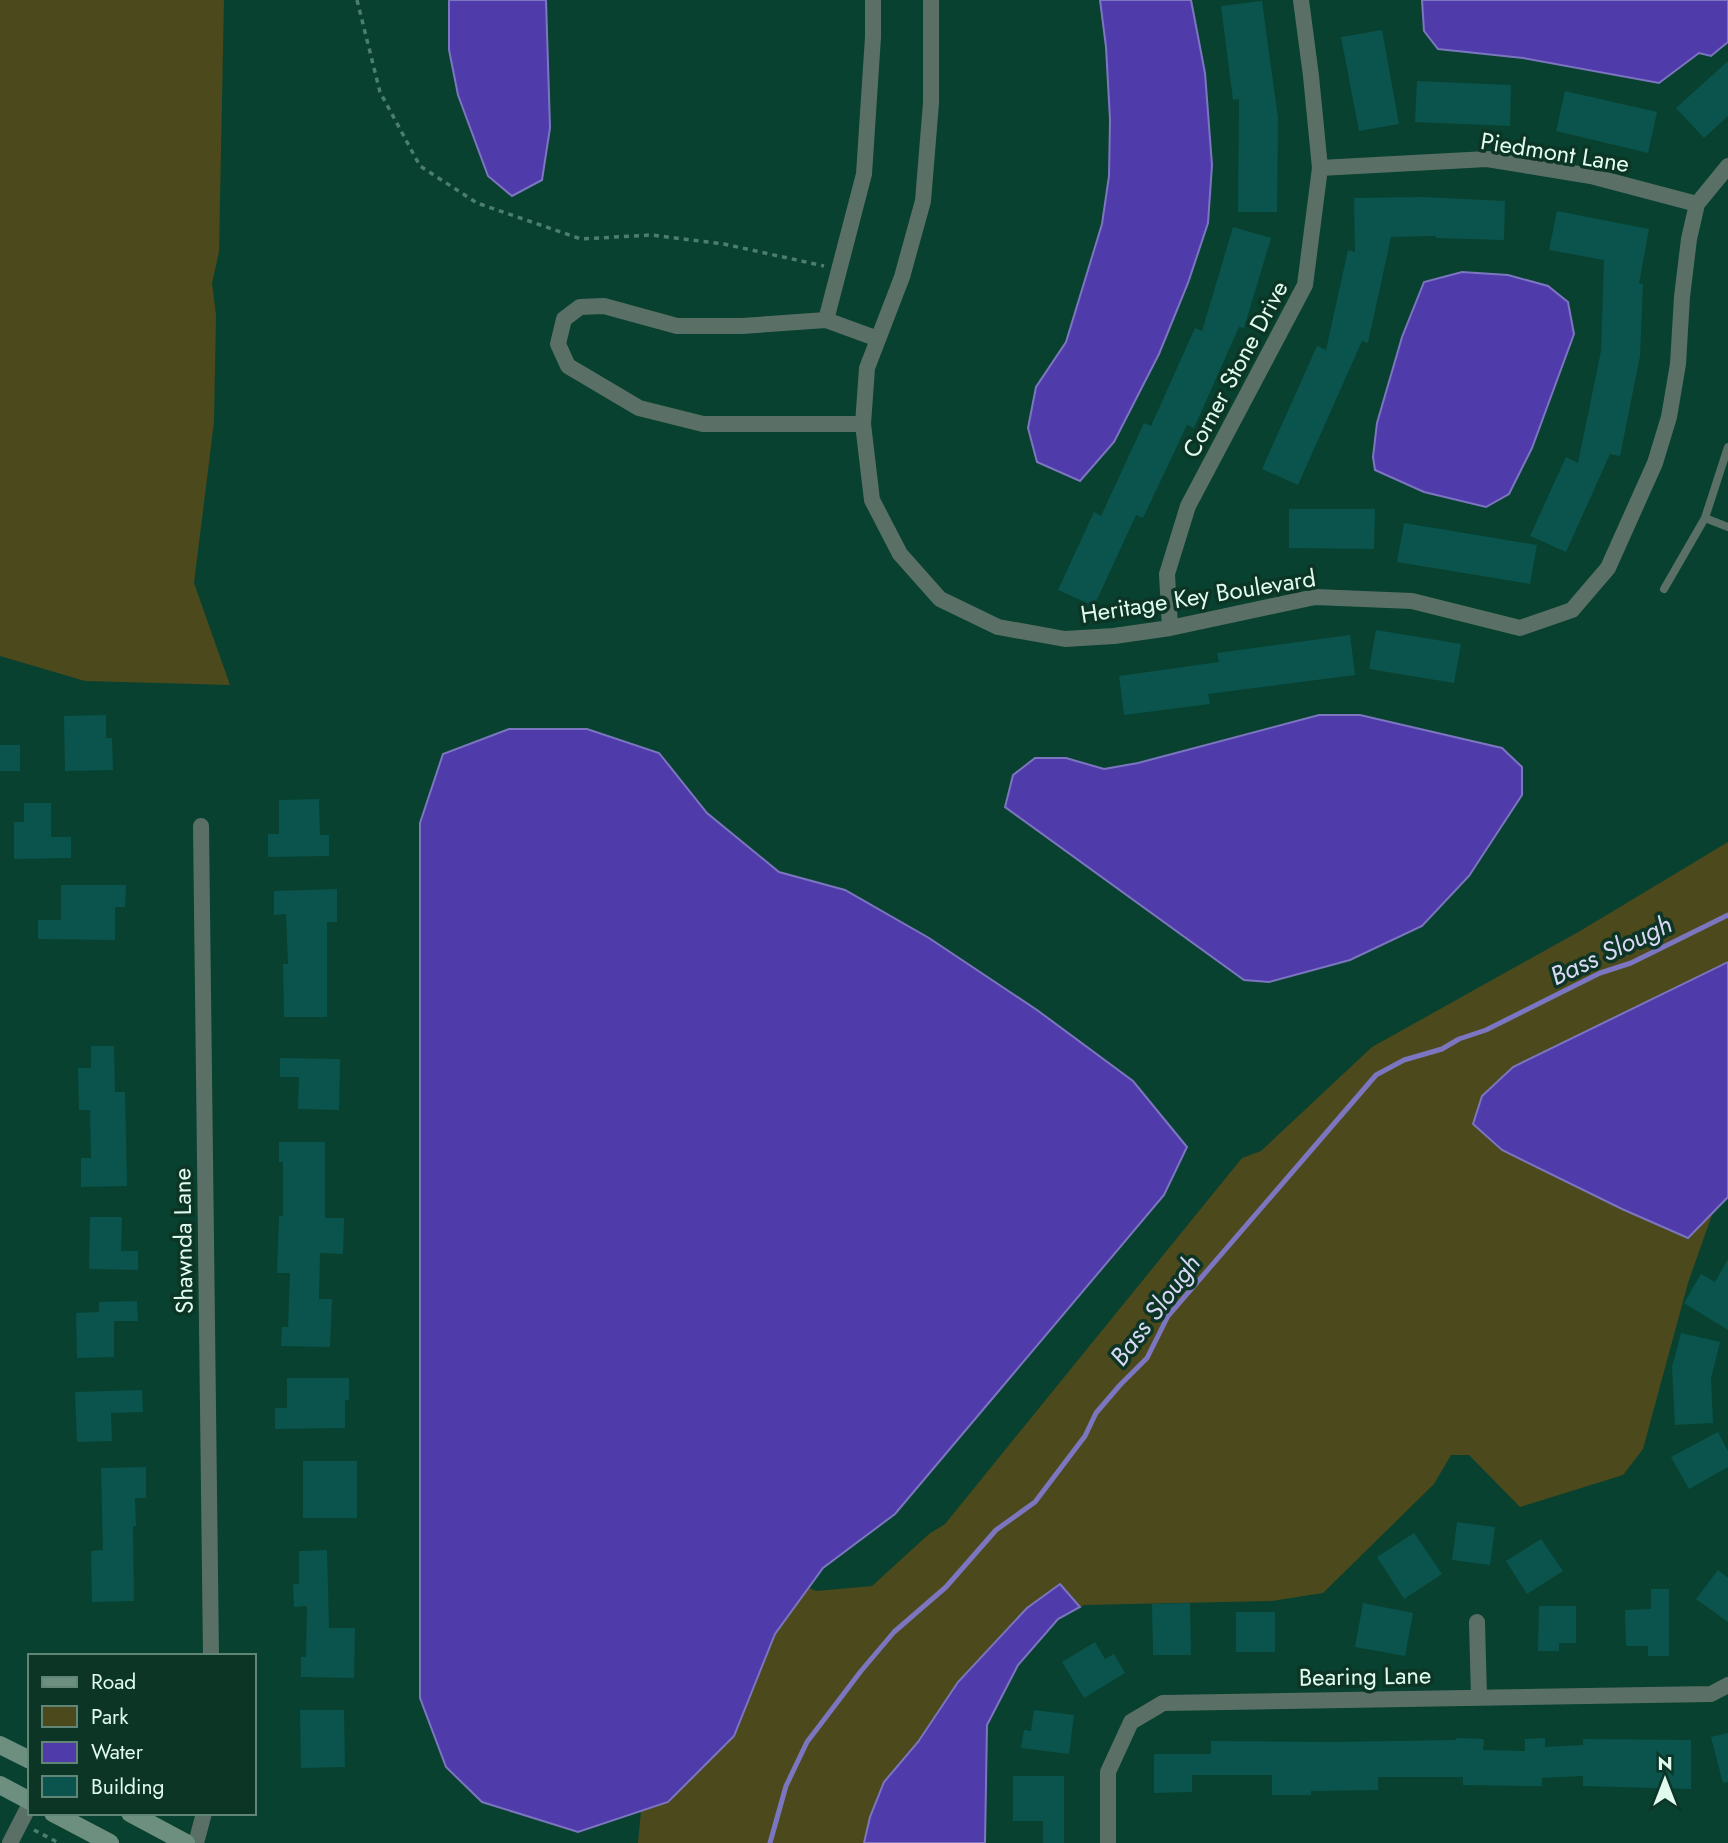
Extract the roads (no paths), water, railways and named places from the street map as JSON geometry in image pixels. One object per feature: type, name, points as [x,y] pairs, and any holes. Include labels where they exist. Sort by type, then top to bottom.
[{"type":"main road","points":[[0,1745],[28,1759]]},
{"type":"main road","points":[[0,1785],[28,1802]]},
{"type":"main road","points":[[57,1815],[110,1843]]},
{"type":"main road","points":[[134,1815],[186,1843]]},
{"type":"street","points":[[826,320],[864,174],[873,0]]},
{"type":"street","name":"Heritage Key Boulevard","points":[[930,0],[931,103],[922,201],[902,277],[867,368],[863,424],[873,500],[901,554],[940,599],[998,627],[1065,639],[1114,636],[1170,628],[1315,597],[1412,601],[1520,628],[1572,610],[1608,568],[1655,463],[1669,417],[1678,364],[1682,297],[1689,239],[1697,204],[1728,166]]},
{"type":"street","name":"Corner Stone Drive","points":[[1170,628],[1167,575],[1188,506],[1305,285],[1320,168],[1301,0]]},
{"type":"street","name":"Piedmont Lane","points":[[1320,168],[1487,159],[1591,176],[1697,204]]},
{"type":"street","points":[[863,424],[703,424],[639,408],[568,366],[558,344],[564,319],[580,307],[604,306],[677,326],[742,326],[826,320],[878,339]]},
{"type":"street","name":"Shawnda Lane","points":[[201,826],[211,1654]]},
{"type":"street","points":[[1478,1622],[1479,1697]]},
{"type":"street","name":"Bearing Lane","points":[[1108,1843],[1108,1772],[1131,1722],[1163,1703],[1711,1694],[1728,1685]]},
{"type":"street","points":[[10,1843],[28,1807]]},
{"type":"street","points":[[196,1843],[203,1815]]},
{"type":"lane","points":[[1664,589],[1705,518],[1728,447]]},
{"type":"lane","points":[[1705,518],[1728,527]]},
{"type":"water","points":[[449,0],[546,0],[550,128],[542,180],[512,196],[488,176],[458,95],[449,50]]},
{"type":"water","points":[[1100,0],[1191,0],[1205,73],[1212,165],[1208,223],[1188,283],[1159,354],[1114,442],[1080,481],[1037,462],[1028,428],[1036,387],[1066,342],[1102,224],[1109,176],[1110,120]]},
{"type":"water","points":[[1422,0],[1728,0],[1728,42],[1711,56],[1699,53],[1659,83],[1523,58],[1438,49],[1424,31]]},
{"type":"water","points":[[1462,272],[1508,275],[1548,286],[1568,302],[1574,334],[1532,448],[1509,494],[1486,507],[1424,492],[1375,470],[1373,457],[1377,423],[1402,337],[1424,282]]},
{"type":"water","points":[[1319,715],[1360,715],[1502,748],[1522,767],[1522,795],[1469,876],[1422,926],[1350,960],[1269,982],[1244,980],[1005,807],[1013,775],[1035,758],[1066,758],[1104,769],[1138,763]]},
{"type":"water","points":[[509,729],[587,729],[659,753],[707,813],[779,872],[845,890],[929,938],[1037,1010],[1133,1081],[1187,1147],[1164,1195],[895,1514],[823,1568],[775,1634],[734,1736],[668,1802],[578,1832],[482,1802],[446,1767],[420,1698],[420,823],[443,754]]},
{"type":"water","points":[[1728,962],[1728,1197],[1688,1238],[1502,1150],[1473,1124],[1482,1096],[1513,1067]]},
{"type":"water","points":[[1060,1584],[1080,1607],[1058,1619],[1018,1665],[987,1725],[985,1843],[864,1843],[870,1817],[884,1782],[918,1742],[958,1682],[1027,1608]]},
{"type":"waterway","name":"Bass Slough","points":[[770,1843],[786,1786],[807,1742],[861,1671],[894,1632],[946,1587],[996,1530],[1035,1502],[1085,1436],[1096,1413],[1147,1358],[1168,1316],[1376,1075],[1404,1060],[1442,1049],[1459,1039],[1486,1030],[1600,973],[1631,963],[1728,915]]}]
